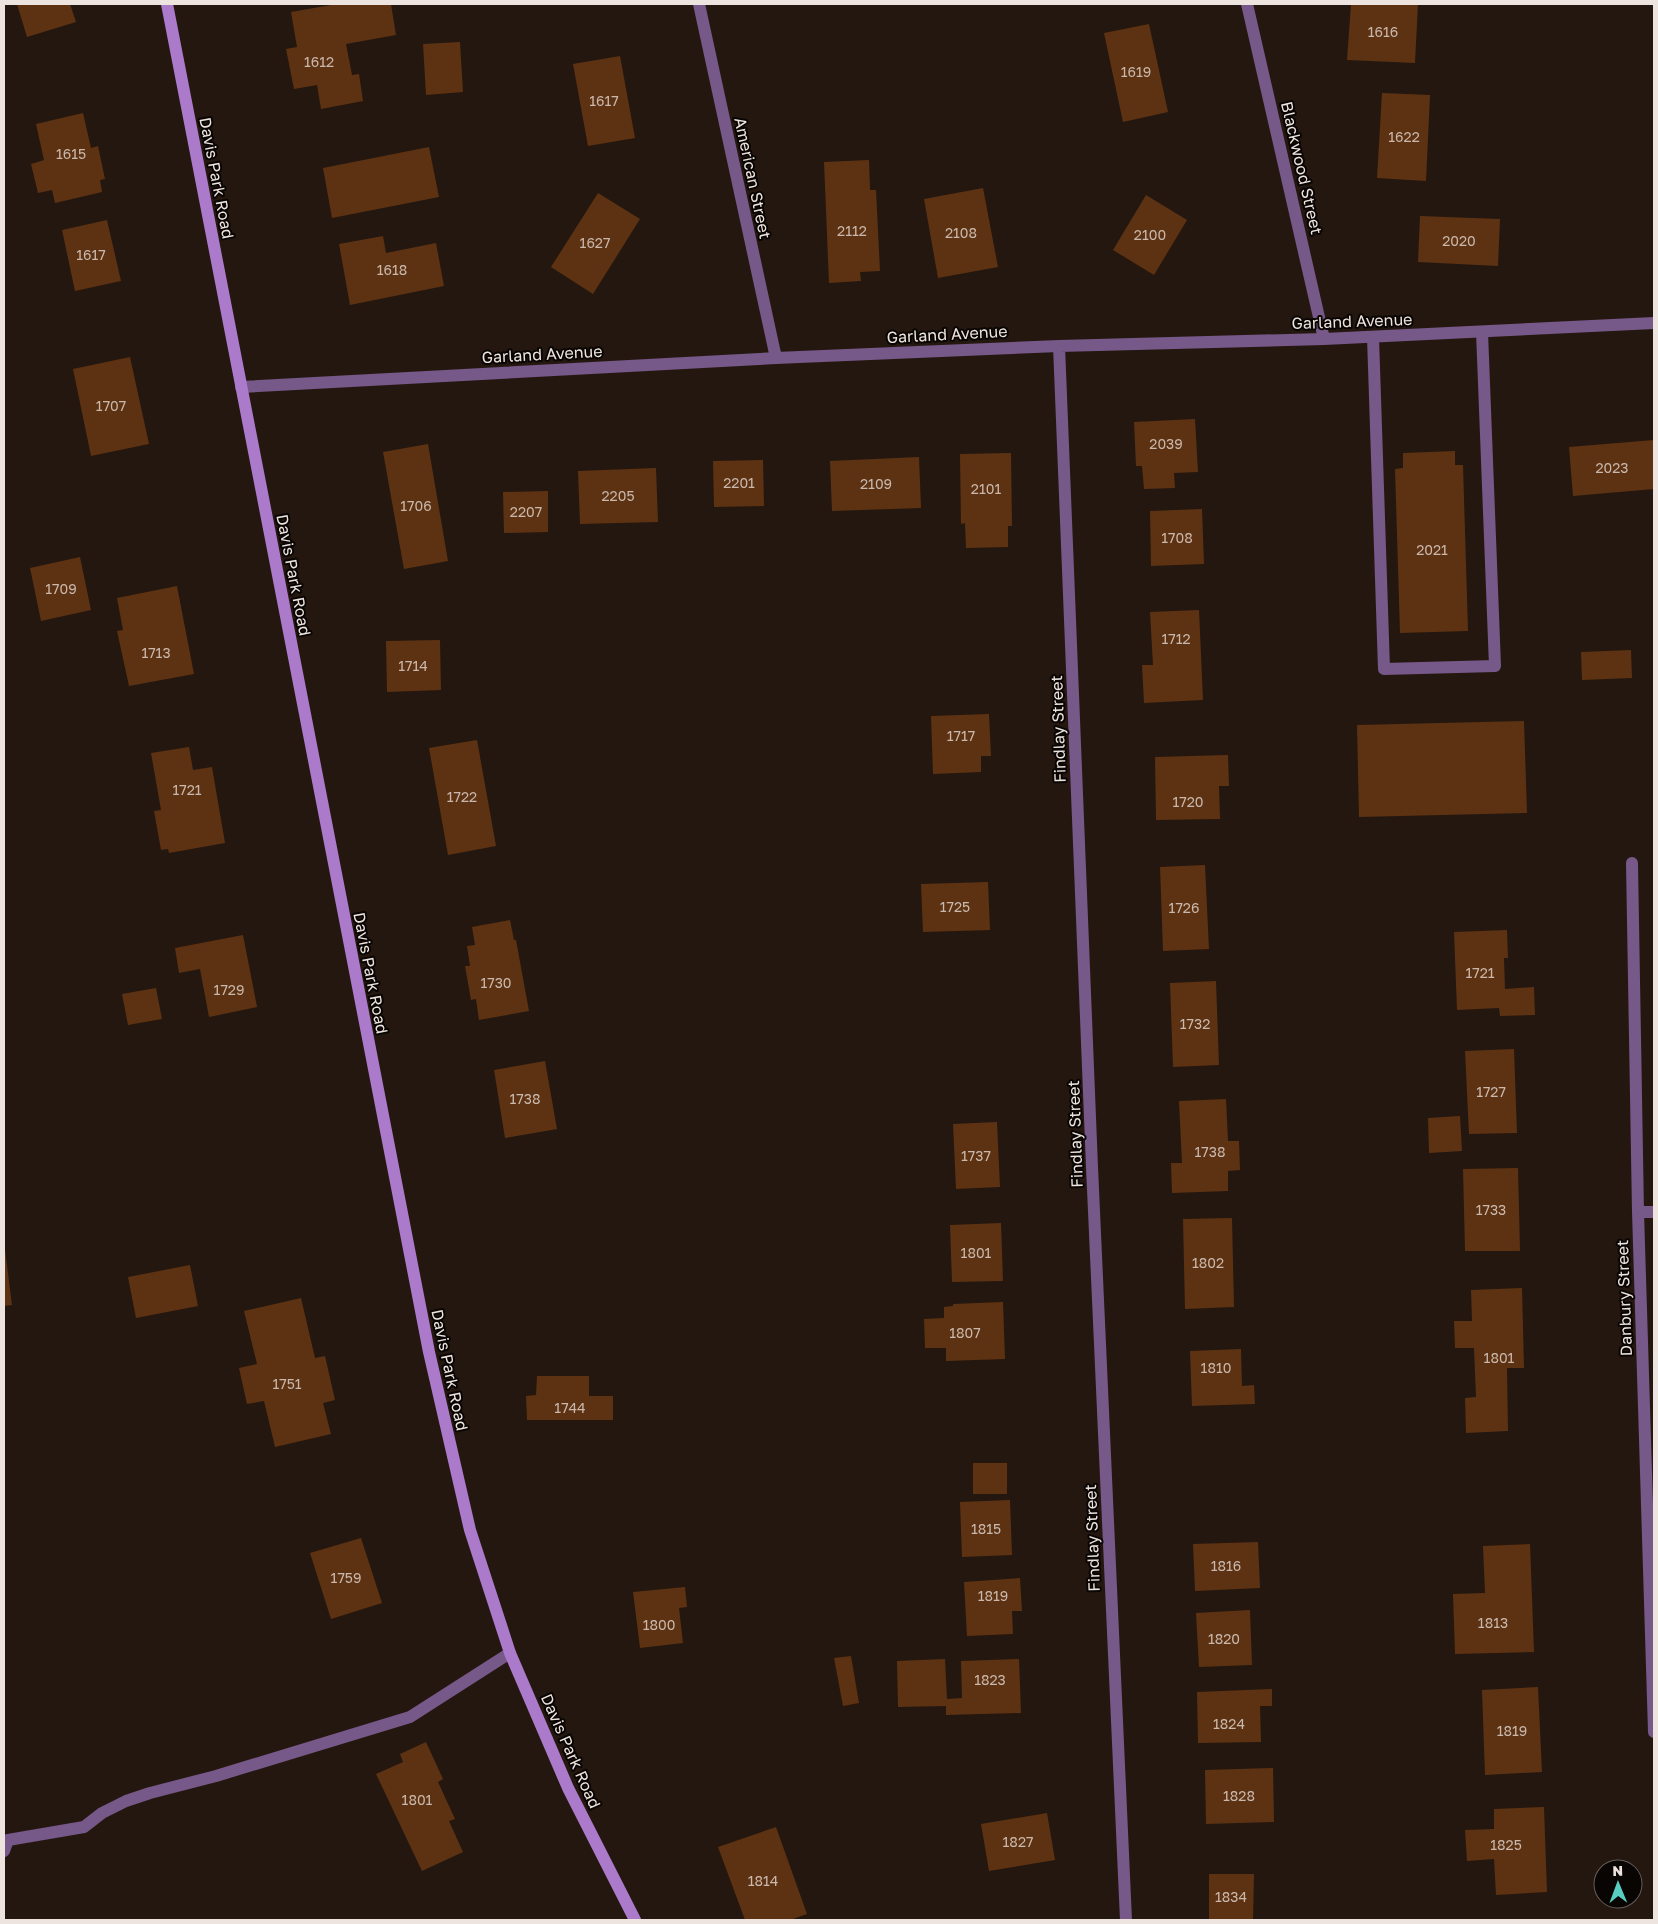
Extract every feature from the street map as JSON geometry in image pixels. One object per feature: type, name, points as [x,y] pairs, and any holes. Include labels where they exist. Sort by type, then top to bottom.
[{"type":"main road","name":"Davis Park Road","points":[[167,4],[437,1394],[470,1530],[510,1653],[568,1788],[635,1920]]},
{"type":"street","name":"American Street","points":[[698,4],[776,358]]},
{"type":"street","name":"Blackwood Street","points":[[1247,4],[1324,340]]},
{"type":"street","name":"Garland Avenue","points":[[241,386],[776,358],[1059,346],[1324,340],[1654,323]]},
{"type":"street","points":[[1373,337],[1384,669],[1495,666],[1482,332]]},
{"type":"street","name":"Findlay Street","points":[[1059,346],[1092,1167],[1126,1920]]},
{"type":"street","name":"Danbury Street","points":[[1632,863],[1638,1212],[1654,1732]]},
{"type":"street","points":[[1638,1212],[1654,1212]]},
{"type":"street","points":[[4,1851],[8,1840],[84,1827],[102,1813],[126,1801],[150,1793],[216,1776],[410,1717],[510,1653]]},
{"type":"building","points":[[17,4],[70,4],[76,22],[27,37]]},
{"type":"building","points":[[337,4],[391,4],[396,35],[346,44],[352,75],[359,74],[363,101],[321,109],[317,85],[294,89],[286,49],[297,47],[291,12]]},
{"type":"building","points":[[1351,4],[1418,4],[1415,63],[1347,60]]},
{"type":"building","points":[[1149,24],[1168,112],[1123,122],[1104,33]]},
{"type":"building","points":[[460,42],[463,92],[426,95],[423,44]]},
{"type":"building","points":[[620,56],[635,138],[588,146],[573,64]]},
{"type":"building","points":[[1382,93],[1430,95],[1426,181],[1377,178]]},
{"type":"building","points":[[83,113],[91,148],[98,146],[105,179],[100,180],[102,192],[55,203],[52,190],[38,193],[31,164],[44,160],[36,124]]},
{"type":"building","points":[[429,147],[439,197],[332,218],[323,168]]},
{"type":"building","points":[[869,160],[870,190],[876,190],[880,271],[860,272],[861,281],[829,283],[824,162]]},
{"type":"building","points":[[983,188],[998,267],[938,278],[924,199]]},
{"type":"building","points":[[598,193],[640,219],[593,294],[551,267]]},
{"type":"building","points":[[1146,195],[1187,220],[1154,275],[1113,250]]},
{"type":"building","points":[[1420,216],[1500,219],[1498,266],[1418,262]]},
{"type":"building","points":[[107,220],[121,281],[75,291],[62,230]]},
{"type":"building","points":[[383,236],[386,253],[436,243],[444,286],[350,305],[339,244]]},
{"type":"building","points":[[130,357],[149,444],[91,456],[73,369]]},
{"type":"building","points":[[1195,419],[1198,472],[1174,473],[1175,488],[1144,489],[1142,466],[1136,466],[1134,422]]},
{"type":"building","points":[[1654,440],[1654,489],[1573,496],[1569,447]]},
{"type":"building","points":[[428,444],[448,561],[404,569],[383,452]]},
{"type":"building","points":[[1455,451],[1455,465],[1463,465],[1468,631],[1400,633],[1395,469],[1403,468],[1403,453]]},
{"type":"building","points":[[1011,453],[1012,526],[1008,526],[1008,547],[966,548],[965,523],[961,524],[960,454]]},
{"type":"building","points":[[919,457],[921,508],[832,511],[830,461]]},
{"type":"building","points":[[763,460],[764,506],[714,507],[713,461]]},
{"type":"building","points":[[656,468],[658,522],[580,524],[578,471]]},
{"type":"building","points":[[548,491],[548,532],[504,533],[503,492]]},
{"type":"building","points":[[1202,509],[1204,564],[1151,566],[1150,511]]},
{"type":"building","points":[[80,557],[91,610],[41,621],[30,568]]},
{"type":"building","points":[[177,586],[194,674],[129,686],[117,631],[123,630],[117,598]]},
{"type":"building","points":[[1199,610],[1203,700],[1144,703],[1142,665],[1153,665],[1150,612]]},
{"type":"building","points":[[440,640],[441,690],[387,692],[386,641]]},
{"type":"building","points":[[1631,650],[1632,678],[1582,680],[1581,652]]},
{"type":"building","points":[[989,714],[991,756],[981,756],[981,772],[933,774],[931,716]]},
{"type":"building","points":[[1524,721],[1527,813],[1359,817],[1357,725]]},
{"type":"building","points":[[477,740],[496,846],[448,855],[429,748]]},
{"type":"building","points":[[189,747],[193,770],[212,767],[225,843],[169,853],[168,849],[161,850],[154,811],[161,810],[151,753]]},
{"type":"building","points":[[1228,755],[1229,786],[1219,786],[1220,819],[1156,820],[1155,757]]},
{"type":"building","points":[[1205,865],[1209,949],[1163,951],[1160,867]]},
{"type":"building","points":[[988,882],[990,930],[923,932],[921,884]]},
{"type":"building","points":[[510,920],[514,940],[516,940],[529,1011],[479,1020],[476,999],[471,1000],[465,966],[470,966],[467,946],[475,945],[472,927]]},
{"type":"building","points":[[1507,930],[1508,958],[1504,958],[1505,989],[1534,987],[1535,1015],[1500,1016],[1499,1008],[1457,1010],[1454,932]]},
{"type":"building","points":[[243,935],[257,1007],[209,1017],[200,969],[179,973],[175,948]]},
{"type":"building","points":[[1216,981],[1219,1065],[1173,1067],[1170,983]]},
{"type":"building","points":[[156,988],[162,1019],[128,1025],[122,994]]},
{"type":"building","points":[[1514,1049],[1517,1133],[1469,1134],[1465,1051]]},
{"type":"building","points":[[545,1061],[557,1129],[505,1138],[494,1070]]},
{"type":"building","points":[[1226,1099],[1228,1141],[1239,1141],[1240,1170],[1228,1171],[1228,1191],[1172,1193],[1171,1163],[1182,1163],[1179,1101]]},
{"type":"building","points":[[1460,1116],[1462,1151],[1429,1153],[1428,1118]]},
{"type":"building","points":[[997,1122],[1000,1187],[956,1189],[953,1124]]},
{"type":"building","points":[[1518,1168],[1520,1251],[1465,1251],[1463,1169]]},
{"type":"building","points":[[1232,1218],[1234,1307],[1185,1309],[1183,1219]]},
{"type":"building","points":[[1001,1223],[1003,1281],[952,1282],[950,1225]]},
{"type":"building","points":[[4,1242],[12,1305],[4,1306]]},
{"type":"building","points":[[190,1265],[198,1306],[136,1318],[128,1277]]},
{"type":"building","points":[[1522,1288],[1524,1368],[1507,1368],[1508,1431],[1466,1433],[1465,1398],[1476,1397],[1474,1348],[1455,1348],[1454,1321],[1472,1321],[1471,1290]]},
{"type":"building","points":[[301,1298],[315,1358],[325,1356],[335,1400],[323,1403],[331,1434],[275,1447],[264,1401],[247,1404],[239,1368],[257,1364],[244,1311]]},
{"type":"building","points":[[1003,1302],[1005,1359],[946,1361],[946,1348],[925,1348],[924,1319],[944,1318],[944,1307],[953,1306],[953,1304]]},
{"type":"building","points":[[1241,1349],[1242,1386],[1254,1385],[1255,1404],[1192,1406],[1190,1351]]},
{"type":"building","points":[[537,1376],[589,1376],[589,1396],[613,1396],[613,1420],[527,1420],[526,1396],[536,1395]]},
{"type":"building","points":[[973,1463],[1007,1463],[1007,1494],[973,1494]]},
{"type":"building","points":[[1010,1500],[1012,1555],[962,1557],[960,1502]]},
{"type":"building","points":[[361,1538],[382,1603],[331,1619],[310,1553]]},
{"type":"building","points":[[1258,1542],[1260,1588],[1195,1591],[1193,1544]]},
{"type":"building","points":[[1530,1544],[1534,1652],[1455,1654],[1453,1594],[1485,1593],[1483,1546]]},
{"type":"building","points":[[1020,1578],[1022,1611],[1012,1611],[1013,1634],[967,1636],[964,1582]]},
{"type":"building","points":[[685,1587],[687,1607],[679,1608],[683,1643],[640,1648],[633,1592]]},
{"type":"building","points":[[1250,1610],[1252,1665],[1199,1667],[1196,1613]]},
{"type":"building","points":[[851,1656],[859,1703],[843,1706],[834,1658]]},
{"type":"building","points":[[945,1659],[947,1699],[962,1698],[961,1661],[1019,1659],[1021,1713],[946,1715],[946,1706],[898,1707],[897,1661]]},
{"type":"building","points":[[1538,1687],[1542,1772],[1485,1775],[1482,1690]]},
{"type":"building","points":[[1272,1689],[1272,1706],[1260,1706],[1261,1742],[1198,1743],[1197,1692]]},
{"type":"building","points":[[426,1742],[443,1779],[438,1782],[455,1819],[449,1821],[463,1852],[422,1871],[376,1774],[403,1762],[400,1754]]},
{"type":"building","points":[[1273,1768],[1274,1822],[1206,1824],[1205,1770]]},
{"type":"building","points":[[1544,1807],[1547,1892],[1496,1895],[1494,1859],[1467,1861],[1465,1830],[1494,1829],[1494,1809]]},
{"type":"building","points":[[1047,1813],[1055,1860],[989,1871],[981,1824]]},
{"type":"building","points":[[776,1827],[807,1914],[790,1920],[745,1920],[718,1847]]},
{"type":"building","points":[[1209,1874],[1254,1874],[1253,1920],[1209,1920]]}]
